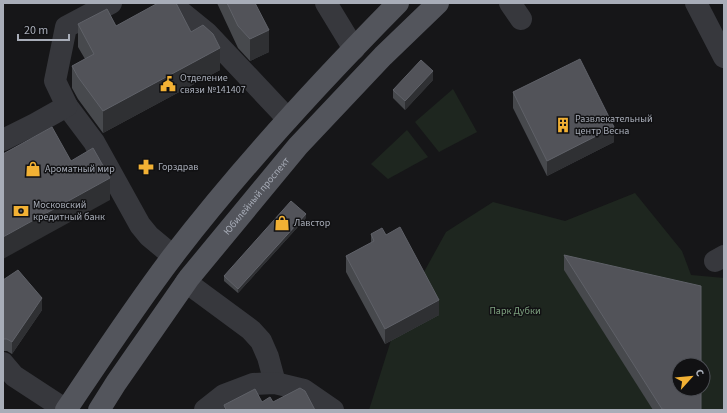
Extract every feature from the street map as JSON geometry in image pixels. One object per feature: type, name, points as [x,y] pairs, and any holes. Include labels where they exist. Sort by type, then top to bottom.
[{"type":"main road","points":[[66,410],[119,330],[173,256],[235,179],[288,119],[398,3]]},
{"type":"main road","name":"Юбилейный проспект","points":[[99,410],[186,282],[298,146],[384,56],[438,3]]},
{"type":"lane","points":[[111,3],[66,27],[55,81],[67,106],[94,142],[140,226],[149,236],[173,256]]},
{"type":"lane","points":[[170,3],[207,33],[288,119]]},
{"type":"lane","points":[[326,3],[354,48]]},
{"type":"lane","points":[[696,3],[724,57]]},
{"type":"lane","points":[[3,140],[67,106]]},
{"type":"lane","points":[[186,282],[243,323],[261,341],[268,357],[275,383]]},
{"type":"lane","points":[[3,363],[14,376],[66,410]]},
{"type":"lane","points":[[205,410],[224,395],[253,384],[275,383],[304,390],[333,410]]},
{"type":"green space","points":[[453,89],[477,132],[439,152],[415,122]]},
{"type":"green space","points":[[407,130],[428,157],[388,179],[371,164]]},
{"type":"green space","name":"Парк Дубки","points":[[635,193],[682,251],[691,275],[724,278],[724,410],[369,410],[397,321],[446,232],[493,202],[565,221]]},
{"type":"building","points":[[158,3],[176,3],[191,32],[203,25],[213,34],[220,48],[103,111],[78,77],[72,66],[94,54],[78,24],[107,9],[116,26]]},
{"type":"building","points":[[227,3],[255,3],[269,30],[250,39],[238,26]]},
{"type":"building","name":"Развлекательный центр Весна","points":[[580,59],[614,127],[547,161],[513,92]]},
{"type":"building","points":[[421,60],[433,71],[405,101],[393,90]]},
{"type":"building","points":[[52,127],[71,161],[93,148],[110,178],[3,237],[3,154]]},
{"type":"building","points":[[291,201],[306,214],[238,289],[224,276]]},
{"type":"building","points":[[400,227],[439,300],[385,329],[346,256],[374,241],[371,234],[382,228],[386,235]]},
{"type":"building","points":[[564,255],[701,286],[701,357],[671,357],[671,397],[701,397],[701,410],[662,409]]},
{"type":"building","points":[[18,270],[42,298],[12,342],[7,339],[3,339],[3,280]]},
{"type":"building","points":[[300,388],[305,391],[315,410],[226,410],[224,405],[255,389],[262,402],[270,397],[273,402]]},
{"type":"place","name":"Отделение связи №141407","points":[[168,84]]},
{"type":"place","name":"Развлекательный центр Весна","points":[[563,125]]},
{"type":"place","name":"Горздрав","points":[[146,167]]},
{"type":"place","name":"Ароматный мир","points":[[33,169]]},
{"type":"place","name":"Московский кредитный банк","points":[[21,211]]},
{"type":"place","name":"Лавстор","points":[[282,223]]}]
